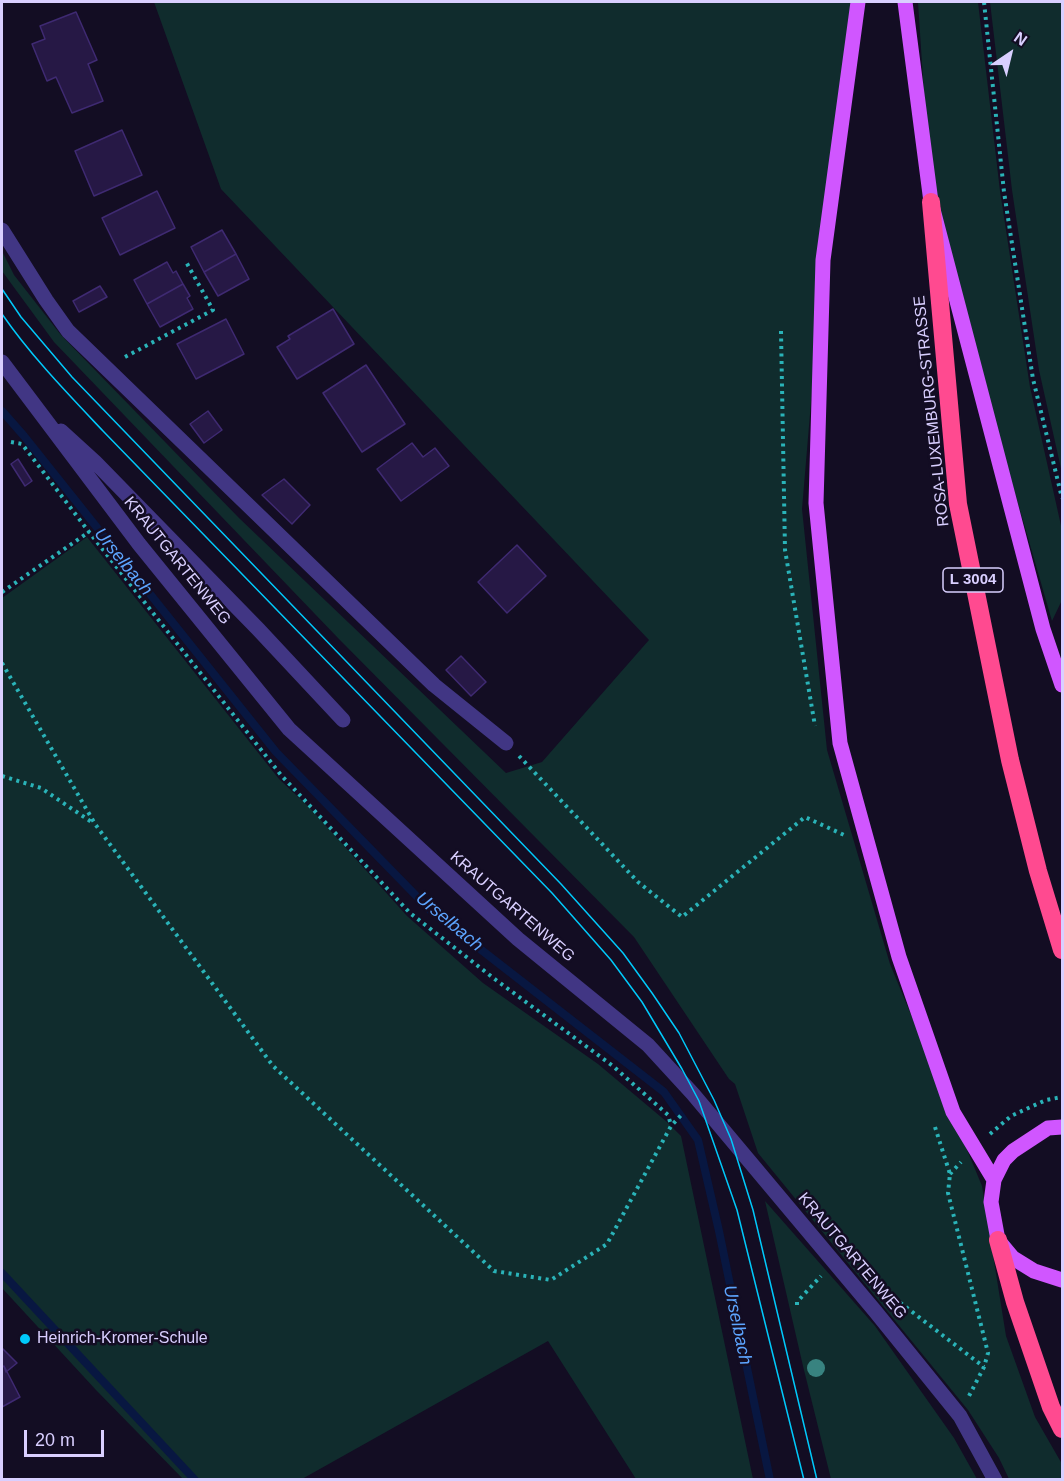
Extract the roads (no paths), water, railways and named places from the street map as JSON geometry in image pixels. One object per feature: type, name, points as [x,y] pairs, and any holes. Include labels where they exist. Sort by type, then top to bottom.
[{"type":"highway","name":"ROSA-LUXEMBURG-STRASSE","points":[[931,202],[958,504],[1010,760],[1038,871],[1062,950]]},
{"type":"highway","points":[[998,1240],[1015,1302],[1051,1407],[1062,1429]]},
{"type":"main road","points":[[858,2],[823,260],[816,503],[840,743],[899,957],[945,1090],[953,1112],[994,1180]]},
{"type":"main road","name":"ROSA-LUXEMBURG-STRASSE","points":[[905,2],[931,202]]},
{"type":"main road","points":[[931,202],[1043,629],[1062,685]]},
{"type":"main road","points":[[1062,1127],[1048,1128],[1013,1151],[1004,1160],[994,1180],[991,1202],[998,1240],[1013,1258],[1034,1271],[1062,1281]]},
{"type":"street","points":[[2,230],[68,331],[434,685],[506,743]]},
{"type":"street","name":"KRAUTGARTENWEG","points":[[2,362],[139,544],[289,729],[518,939],[648,1045],[699,1101],[960,1416],[995,1479]]},
{"type":"street","points":[[34,407],[95,462],[343,720]]},
{"type":"waterway","name":"Urselbach","points":[[2,411],[276,752],[430,910],[664,1092],[698,1140],[770,1480]]},
{"type":"waterway","name":"Urselbach","points":[[2,1273],[195,1480]]},
{"type":"tram line","points":[[2,289],[21,317],[72,377],[561,884],[623,953],[652,993],[679,1033],[714,1100],[731,1139],[753,1210],[817,1480]]},
{"type":"tram line","points":[[2,314],[37,360],[63,389],[552,893],[611,960],[642,1002],[699,1101],[737,1210],[804,1480]]},
{"type":"place","name":"Heinrich-Kromer-Schule","points":[[25,1339]]}]
